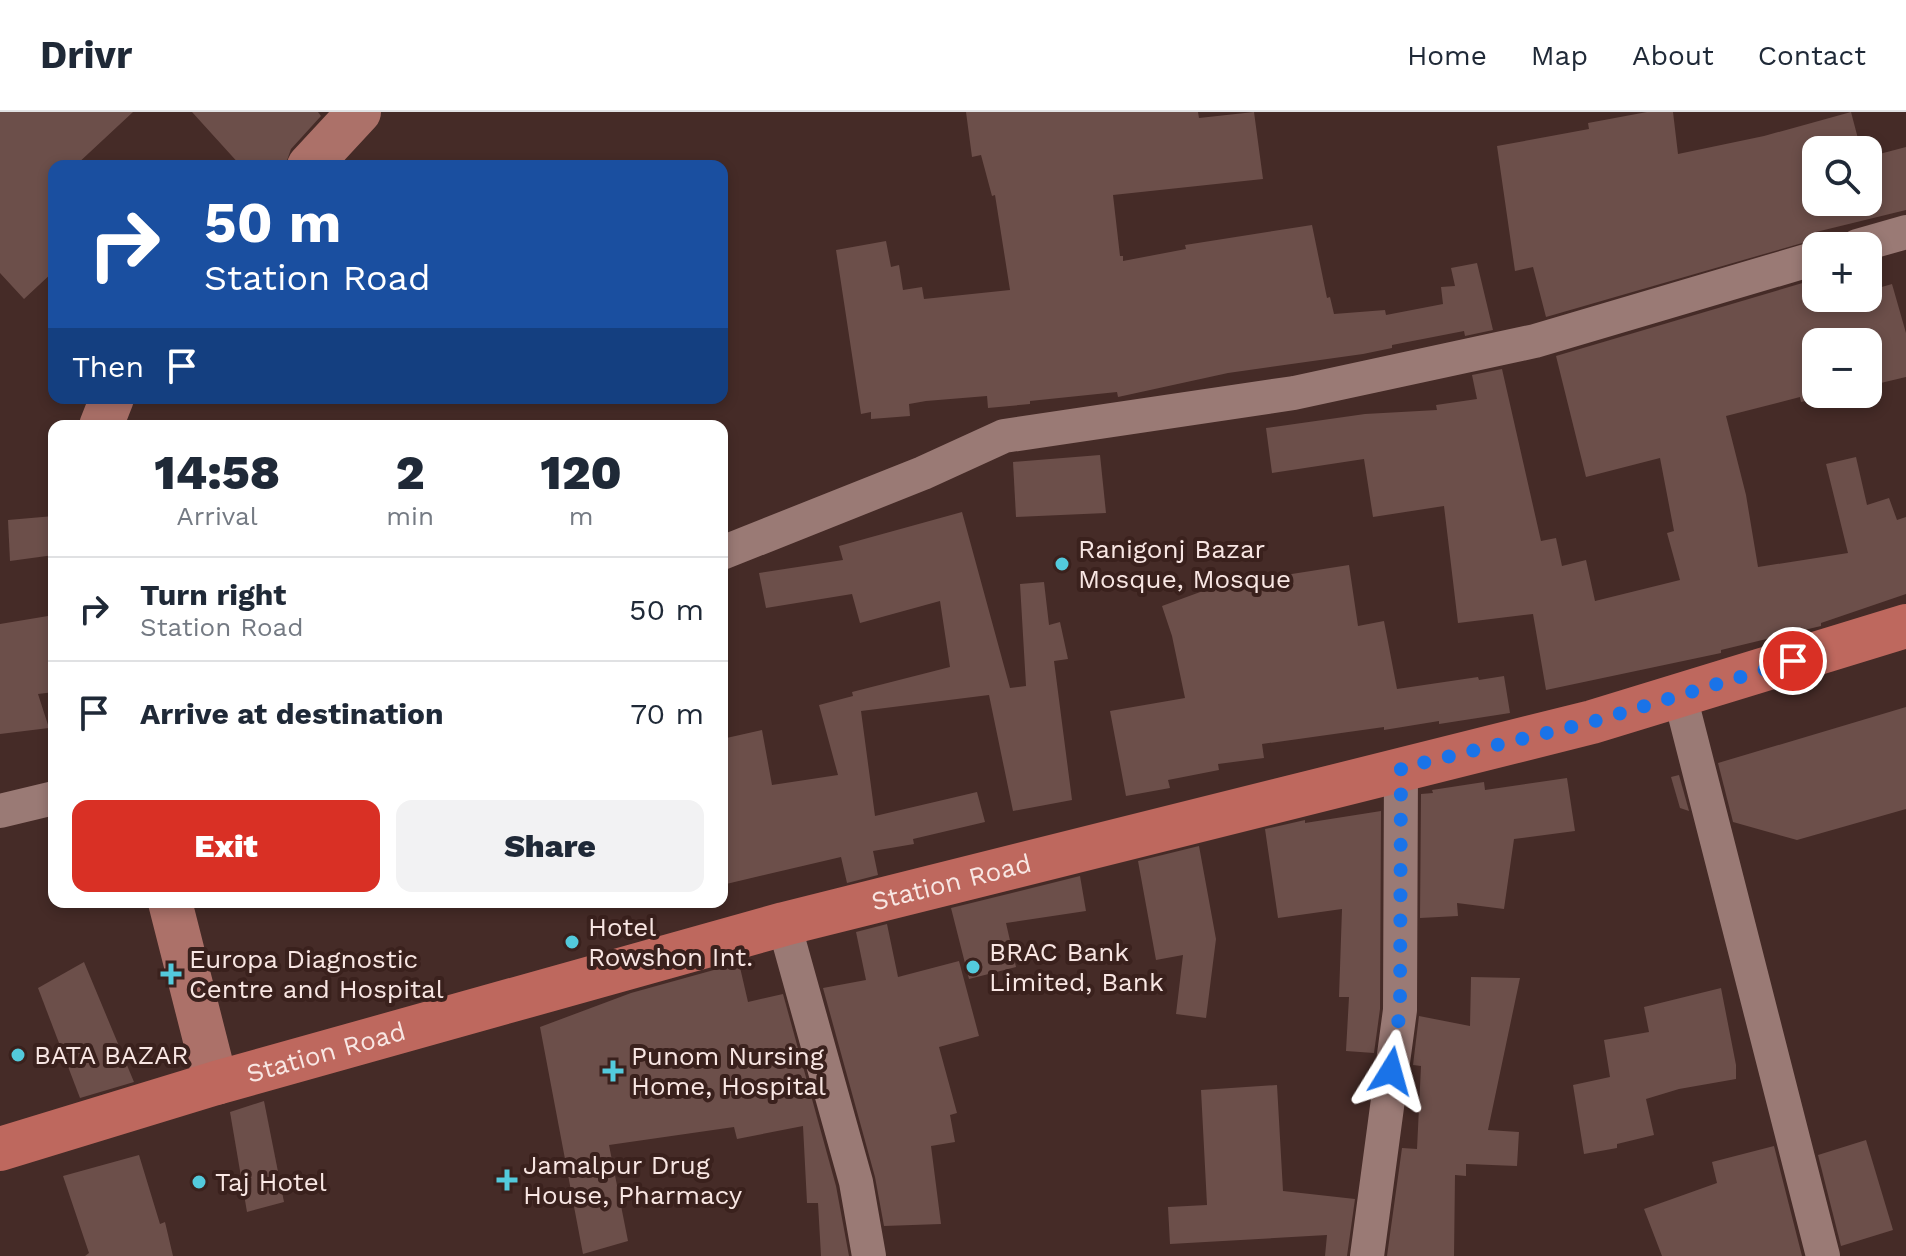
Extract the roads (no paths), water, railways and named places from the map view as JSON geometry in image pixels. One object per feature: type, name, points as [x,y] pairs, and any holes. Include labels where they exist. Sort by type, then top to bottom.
[{"type":"main road","name":"Station Road","points":[[0,1149],[216,1083],[784,924],[1592,722],[1906,626]]},
{"type":"street","points":[[315,160],[359,112]]},
{"type":"street","points":[[1882,239],[1906,232]]},
{"type":"street","points":[[728,551],[923,473],[1004,436],[1294,393],[1535,341],[1802,262]]},
{"type":"street","points":[[1680,696],[1823,1256]]},
{"type":"street","points":[[1367,1256],[1400,1010],[1401,768]]},
{"type":"street","points":[[0,811],[48,799]]},
{"type":"street","points":[[172,908],[216,1083]]},
{"type":"street","points":[[784,924],[856,1182],[869,1256]]},
{"type":"place","name":"Ranigonj Bazar Mosque, Mosque","points":[[1062,564]]},
{"type":"place","name":"Hotel Rowshon Int.","points":[[572,942]]},
{"type":"place","name":"BRAC Bank Limited, Bank","points":[[973,967]]},
{"type":"place","name":"Europa Diagnostic Centre and Hospital","points":[[171,974]]},
{"type":"place","name":"BATA BAZAR","points":[[18,1055]]},
{"type":"place","name":"Punom Nursing Home, Hospital","points":[[613,1071]]},
{"type":"place","name":"Jamalpur Drug House, Pharmacy","points":[[507,1180]]},
{"type":"place","name":"Taj Hotel","points":[[199,1182]]}]
